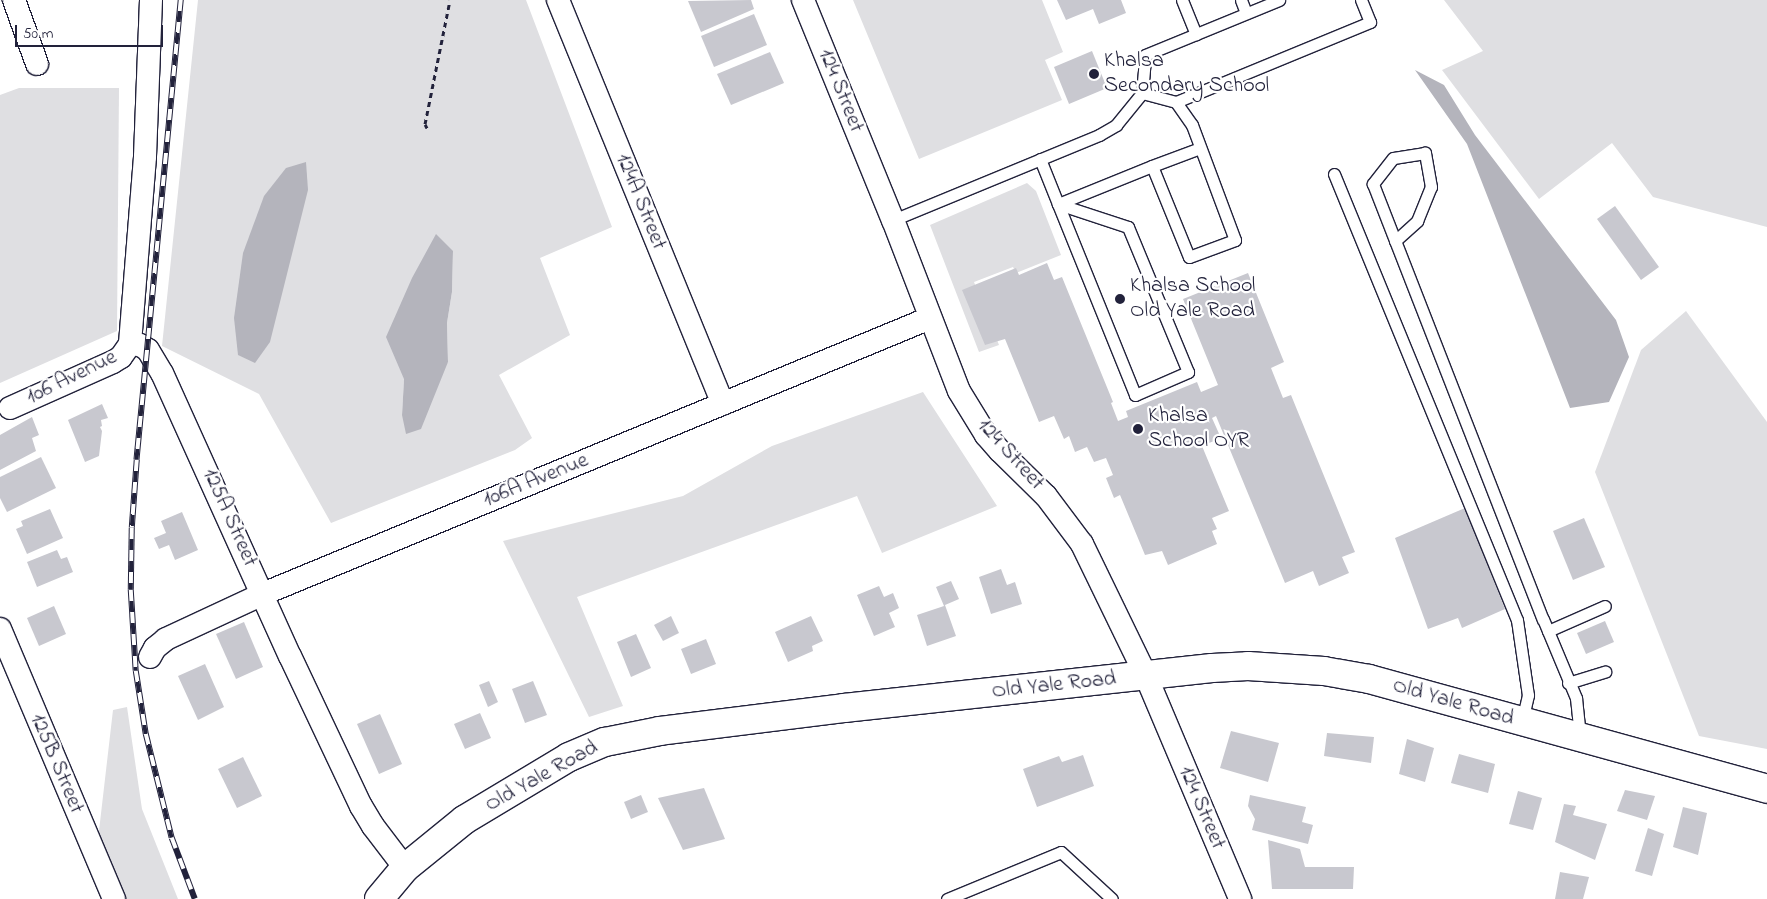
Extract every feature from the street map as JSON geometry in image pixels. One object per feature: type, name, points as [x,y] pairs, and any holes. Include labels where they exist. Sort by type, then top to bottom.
[{"type":"main road","name":"Old Yale Road","points":[[379,899],[405,868],[464,820],[535,776],[582,752],[612,740],[660,731],[844,708],[1212,668],[1248,666],[1324,671],[1393,686],[1767,789]]},
{"type":"street","points":[[14,0],[36,64]]},
{"type":"street","points":[[130,344],[145,157],[151,0]]},
{"type":"street","name":"124A Street","points":[[558,0],[723,404]]},
{"type":"street","name":"124 Street","points":[[803,0],[893,220],[960,391],[986,434],[1000,451],[1046,496],[1082,544],[1146,676],[1240,899]]},
{"type":"street","name":"106A Avenue","points":[[150,656],[155,648],[166,639],[263,594],[930,318]]},
{"type":"street","name":"106 Avenue","points":[[10,408],[114,362],[121,357],[130,344]]},
{"type":"street","name":"125A Street","points":[[130,344],[140,345],[148,350],[162,373],[361,806],[373,826],[405,868]]},
{"type":"street","name":"125B Street","points":[[0,629],[114,899]]},
{"type":"lane","points":[[1182,0],[1196,34]]},
{"type":"lane","points":[[1241,0],[1246,13]]},
{"type":"lane","points":[[893,220],[1099,135],[1116,125],[1142,94],[1145,55],[1279,0]]},
{"type":"lane","points":[[1142,94],[1176,102],[1370,22],[1361,0]]},
{"type":"lane","points":[[1152,166],[1189,258],[1235,240],[1192,125],[1176,102]]},
{"type":"lane","points":[[1058,204],[1200,148]]},
{"type":"lane","points":[[1395,241],[1417,221],[1431,187],[1425,154],[1393,158],[1373,184],[1395,241],[1548,631],[1568,683],[1576,698],[1580,738]]},
{"type":"lane","points":[[1040,158],[1058,204],[1135,395],[1188,372],[1128,227],[1058,204]]},
{"type":"lane","points":[[1334,174],[1517,620],[1528,695],[1522,722]]},
{"type":"lane","points":[[1548,631],[1605,606]]},
{"type":"lane","points":[[1568,683],[1605,672]]},
{"type":"lane","points":[[947,899],[1061,852],[1112,899]]},
{"type":"path","points":[[427,128],[425,124],[450,0]]},
{"type":"shaded area","points":[[198,0],[526,0],[612,227],[540,258],[570,335],[499,375],[532,438],[515,450],[331,523],[259,394],[162,346]],"holes":[[[453,251],[452,292],[447,323],[448,362],[402,415],[404,379]]]},
{"type":"shaded area","points":[[853,0],[1042,0],[1063,52],[1045,60],[1062,100],[919,159]]},
{"type":"shaded area","points":[[1444,0],[1767,0],[1767,227],[1653,197],[1612,143],[1539,199],[1442,70],[1483,51]]},
{"type":"shaded area","points":[[1415,70],[1444,85],[1475,135],[1616,320],[1629,357],[1609,402],[1570,408],[1467,144]]},
{"type":"shaded area","points":[[19,88],[119,88],[117,331],[0,383],[0,95]]},
{"type":"shaded area","points":[[306,162],[308,190],[270,342],[255,363],[238,355],[234,318],[243,253],[264,196],[286,168]]},
{"type":"shaded area","points":[[1027,183],[1036,191],[1061,255],[1016,273],[1013,267],[974,282],[999,345],[979,352],[930,225]]},
{"type":"shaded area","points":[[436,234],[453,251],[452,292],[447,323],[448,362],[421,429],[406,434],[402,415],[404,379],[386,337],[412,278]]},
{"type":"shaded area","points":[[1686,311],[1767,422],[1767,749],[1699,736],[1595,472],[1641,350]]},
{"type":"shaded area","points":[[923,392],[997,506],[882,553],[857,496],[577,597],[623,706],[589,717],[503,541],[683,496],[772,446]]},
{"type":"shaded area","points":[[127,707],[142,809],[178,899],[122,899],[97,848],[113,710]]},
{"type":"building","points":[[751,0],[754,9],[701,32],[688,1]]},
{"type":"building","points":[[1057,0],[1121,0],[1126,13],[1099,24],[1093,9],[1066,20]]},
{"type":"building","points":[[754,14],[767,45],[714,67],[701,36]]},
{"type":"building","points":[[1092,51],[1107,88],[1069,104],[1054,67]]},
{"type":"building","points":[[770,52],[784,83],[731,105],[717,74]]},
{"type":"building","points":[[1615,206],[1659,267],[1641,280],[1597,219]]},
{"type":"building","name":"Khalsa School OYR","points":[[1047,263],[1054,280],[1062,277],[1113,402],[1111,403],[1118,421],[1128,417],[1126,411],[1197,382],[1201,392],[1218,385],[1183,299],[1248,273],[1284,362],[1271,368],[1283,398],[1291,395],[1355,552],[1342,557],[1349,573],[1319,586],[1313,571],[1285,583],[1216,416],[1212,418],[1221,438],[1202,446],[1229,511],[1212,518],[1217,529],[1212,531],[1217,544],[1168,565],[1162,551],[1145,555],[1120,495],[1114,498],[1106,478],[1113,475],[1106,458],[1094,462],[1087,447],[1075,452],[1069,436],[1064,439],[1054,416],[1039,422],[1005,339],[985,345],[962,290],[1016,268],[1019,275]]},
{"type":"building","points":[[102,404],[108,418],[101,420],[102,426],[100,427],[102,431],[99,456],[85,462],[68,420]]},
{"type":"building","points":[[32,417],[39,435],[32,438],[36,451],[0,470],[0,435]]},
{"type":"building","points":[[41,457],[56,488],[7,512],[0,498],[0,477]]},
{"type":"building","points":[[1465,508],[1505,609],[1462,628],[1458,618],[1428,629],[1395,538]]},
{"type":"building","points":[[50,509],[63,538],[27,554],[16,529],[23,526],[21,521]]},
{"type":"building","points":[[182,512],[198,550],[175,560],[169,545],[159,549],[154,538],[166,533],[161,521]]},
{"type":"building","points":[[1584,518],[1605,567],[1573,580],[1553,531]]},
{"type":"building","points":[[57,550],[61,559],[67,557],[73,572],[37,587],[27,562]]},
{"type":"building","points":[[1001,569],[1007,585],[1015,582],[1022,604],[991,614],[979,577]]},
{"type":"building","points":[[951,581],[959,599],[945,605],[956,636],[927,646],[917,615],[944,606],[936,587]]},
{"type":"building","points":[[879,586],[884,597],[893,593],[899,608],[889,613],[895,627],[874,636],[857,595]]},
{"type":"building","points":[[54,606],[66,634],[39,646],[27,618]]},
{"type":"building","points":[[671,616],[679,633],[663,641],[654,625]]},
{"type":"building","points":[[811,616],[823,641],[812,646],[813,651],[788,662],[775,632]]},
{"type":"building","points":[[1605,621],[1614,642],[1586,654],[1577,633]]},
{"type":"building","points":[[244,622],[263,667],[236,679],[216,634]]},
{"type":"building","points":[[636,634],[651,668],[631,677],[617,642]]},
{"type":"building","points":[[706,639],[716,664],[691,674],[681,649]]},
{"type":"building","points":[[205,664],[224,707],[198,720],[178,676]]},
{"type":"building","points":[[489,681],[498,702],[488,707],[479,685]]},
{"type":"building","points":[[533,681],[547,715],[525,723],[512,689]]},
{"type":"building","points":[[480,713],[491,738],[465,749],[454,724]]},
{"type":"building","points":[[380,714],[402,764],[379,774],[357,724]]},
{"type":"building","points":[[1231,731],[1279,743],[1268,782],[1220,768]]},
{"type":"building","points":[[1327,733],[1374,737],[1371,763],[1324,756]]},
{"type":"building","points":[[1407,739],[1434,748],[1425,782],[1399,774]]},
{"type":"building","points":[[1459,754],[1495,764],[1488,793],[1451,783]]},
{"type":"building","points":[[1083,755],[1094,786],[1037,807],[1023,769],[1059,756],[1062,762]]},
{"type":"building","points":[[243,757],[262,796],[237,808],[218,769]]},
{"type":"building","points":[[704,788],[725,839],[683,850],[658,798]]},
{"type":"building","points":[[1625,790],[1655,796],[1647,820],[1617,811]]},
{"type":"building","points":[[1518,791],[1542,798],[1533,830],[1509,824]]},
{"type":"building","points":[[641,795],[648,812],[631,819],[624,802]]},
{"type":"building","points":[[1250,795],[1306,807],[1302,822],[1313,825],[1308,844],[1252,830],[1255,819],[1248,806]]},
{"type":"building","points":[[1564,804],[1576,806],[1573,815],[1607,824],[1595,860],[1555,842]]},
{"type":"building","points":[[1683,807],[1707,813],[1698,855],[1673,847]]},
{"type":"building","points":[[1648,828],[1664,834],[1652,876],[1635,871]]},
{"type":"building","points":[[1268,840],[1300,849],[1305,867],[1354,867],[1353,889],[1272,889]]},
{"type":"building","points":[[1560,872],[1589,877],[1583,899],[1555,899]]},
{"type":"railway","points":[[181,0],[137,460],[132,528],[131,590],[136,671],[146,734],[172,838],[195,899]]},
{"type":"place","name":"Khalsa Secondary School","points":[[1094,74]]},
{"type":"place","name":"Khalsa School Old Yale Road","points":[[1120,299]]},
{"type":"place","name":"Khalsa School OYR","points":[[1138,429]]}]
